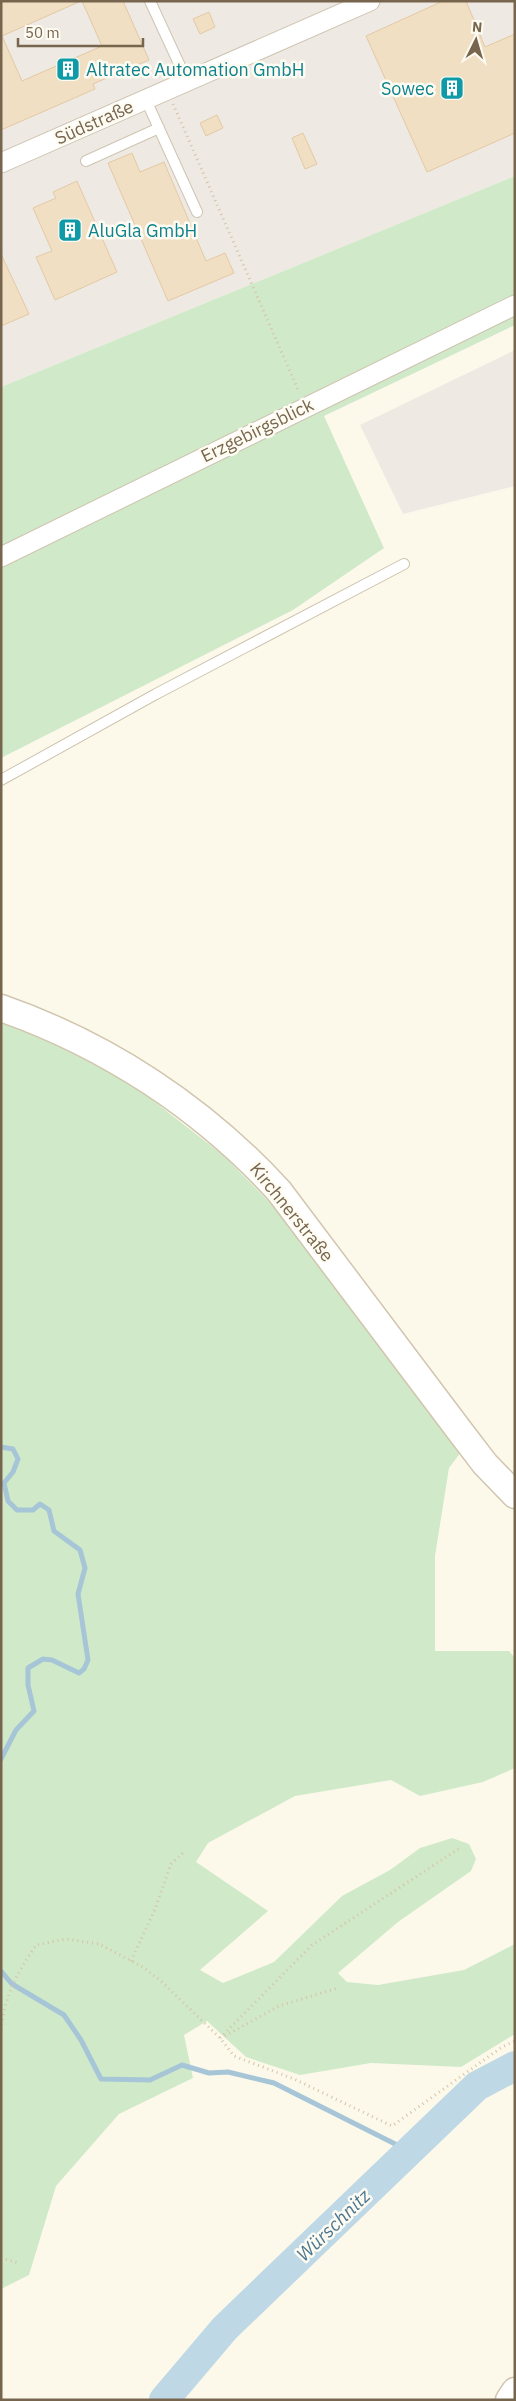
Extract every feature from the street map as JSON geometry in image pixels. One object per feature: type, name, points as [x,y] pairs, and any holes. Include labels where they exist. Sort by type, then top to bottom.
[{"type":"street","name":"Südstraße","points":[[1,163],[370,1]]},
{"type":"street","name":"Erzgebirgsblick","points":[[1,556],[515,305]]},
{"type":"street","name":"Kirchnerstraße","points":[[1,1008],[35,1020],[123,1065],[160,1087],[241,1151],[279,1192],[458,1430],[485,1464],[515,1495]]},
{"type":"street","points":[[509,2400],[515,2391]]},
{"type":"lane","points":[[150,1],[187,81]]},
{"type":"lane","points":[[146,100],[197,212]]},
{"type":"lane","points":[[86,161],[159,128]]},
{"type":"lane","points":[[1,780],[156,694],[404,564]]},
{"type":"path","points":[[167,90],[306,406]]},
{"type":"path","points":[[220,2038],[312,1944],[460,1848]]},
{"type":"path","points":[[131,1961],[155,1909],[171,1864],[185,1851]]},
{"type":"path","points":[[1,2030],[5,2002],[12,1984],[36,1945],[66,1939],[98,1944],[131,1961],[161,1982],[220,2038],[234,2056],[294,2079],[392,2126],[502,2047],[515,2042]]},
{"type":"path","points":[[220,2038],[279,2006],[338,1988]]},
{"type":"path","points":[[1,2258],[19,2262]]},
{"type":"shaded area","points":[[1,1],[515,1],[515,176],[1,387]]},
{"type":"shaded area","points":[[515,350],[515,486],[403,514],[360,425]]},
{"type":"green space","points":[[515,176],[515,325],[324,416],[384,548],[293,610],[1,758],[1,387]]},
{"type":"green space","points":[[1,1021],[111,1068],[223,1155],[297,1230],[461,1452],[449,1468],[435,1556],[435,1651],[509,1651],[515,1658],[515,1768],[483,1782],[420,1796],[391,1780],[295,1796],[208,1843],[196,1862],[268,1911],[200,1970],[223,1983],[274,1962],[342,1896],[390,1870],[420,1848],[452,1838],[469,1844],[476,1859],[471,1871],[398,1922],[338,1973],[347,1982],[378,1985],[464,1970],[515,1944],[515,2034],[461,2067],[371,2063],[300,2075],[246,2057],[207,2021],[184,2035],[193,2078],[119,2114],[56,2186],[29,2275],[1,2289]]},
{"type":"building","name":"Altratec Automation GmbH","points":[[1,1],[81,1],[2,36],[22,81],[102,46],[82,1],[123,1],[149,60],[93,84],[95,89],[1,130]]},
{"type":"building","name":"Sowec","points":[[443,1],[466,1],[485,47],[515,34],[515,133],[427,172],[366,36]]},
{"type":"building","points":[[209,12],[215,27],[200,34],[193,19]]},
{"type":"building","points":[[217,115],[223,128],[206,136],[200,123]]},
{"type":"building","points":[[303,133],[317,164],[305,169],[292,138]]},
{"type":"building","points":[[132,153],[140,172],[164,162],[206,261],[225,253],[234,273],[168,301],[108,163]]},
{"type":"building","name":"AluGla GmbH","points":[[77,181],[117,272],[55,300],[36,257],[52,251],[33,208],[56,198],[53,192]]},
{"type":"building","points":[[1,254],[29,314],[1,326]]},
{"type":"waterway","points":[[1,1447],[13,1449],[18,1459],[13,1472],[4,1483],[8,1501],[17,1510],[33,1510],[40,1504],[49,1510],[54,1531],[80,1550],[85,1568],[78,1594],[88,1660],[84,1669],[79,1673],[52,1660],[43,1659],[28,1668],[28,1685],[34,1711],[16,1730],[1,1759]]},
{"type":"waterway","points":[[1,1971],[12,1984],[64,2015],[81,2040],[101,2079],[150,2080],[182,2065],[209,2073],[228,2072],[274,2083],[409,2151]]},
{"type":"waterway","name":"Würschnitz","points":[[164,2400],[225,2328],[477,2086],[515,2066]]},
{"type":"place","name":"Altratec Automation GmbH","points":[[68,69]]},
{"type":"place","name":"Sowec","points":[[452,88]]},
{"type":"place","name":"AluGla GmbH","points":[[70,230]]}]
